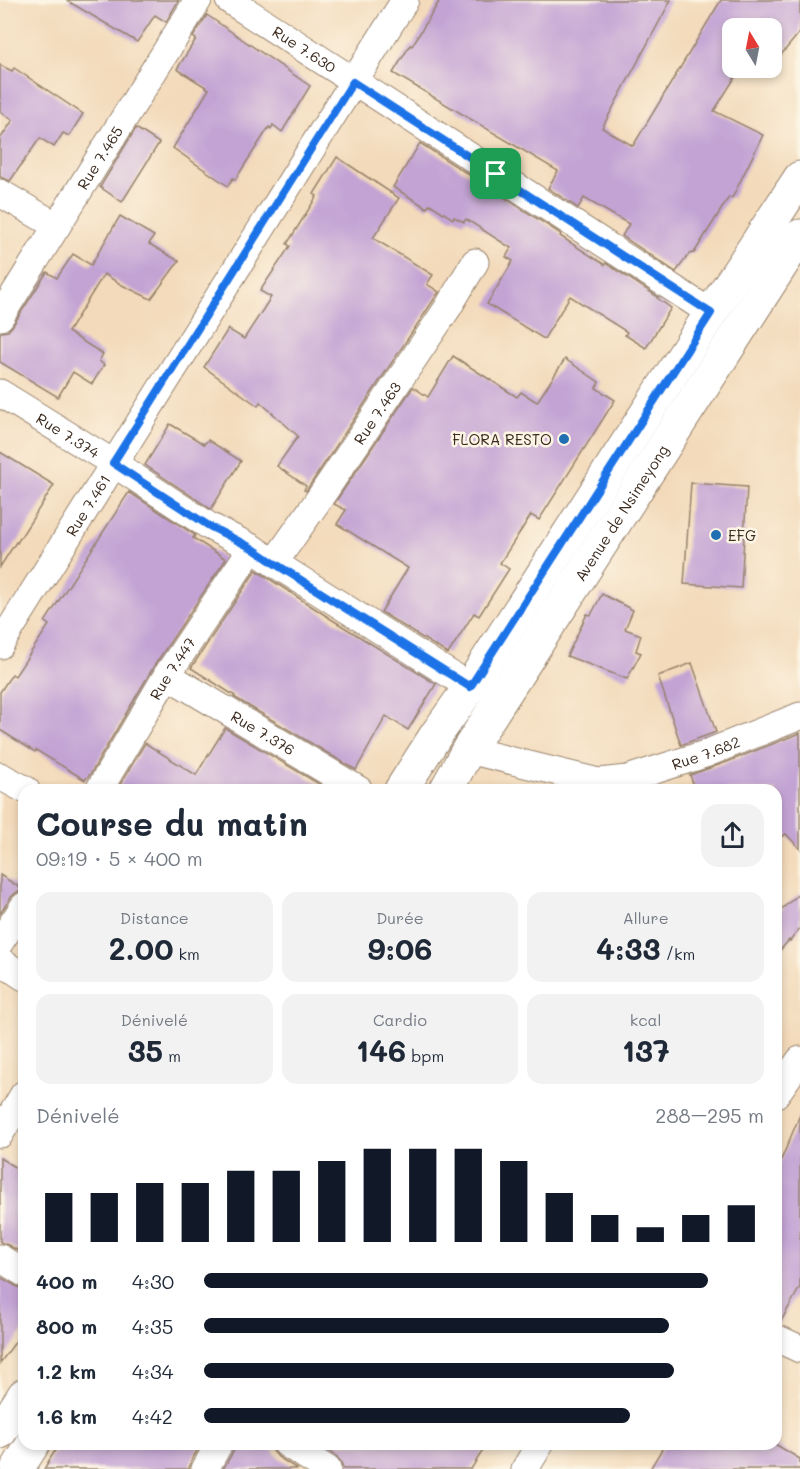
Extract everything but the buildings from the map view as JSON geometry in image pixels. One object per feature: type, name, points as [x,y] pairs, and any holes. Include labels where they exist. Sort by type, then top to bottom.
[{"type":"main road","points":[[405,784],[800,178]]},
{"type":"main road","name":"Avenue de Nsimeyong","points":[[449,784],[468,750],[800,236]]},
{"type":"main road","points":[[0,1432],[18,1404]]},
{"type":"main road","points":[[17,1469],[29,1450]]},
{"type":"street","name":"Rue 7.465","points":[[0,317],[198,0]]},
{"type":"street","name":"Rue 7.630","points":[[229,0],[711,313]]},
{"type":"street","name":"Rue 7.461","points":[[0,645],[7,616],[113,463],[405,0]]},
{"type":"street","points":[[0,193],[57,226]]},
{"type":"street","name":"Rue 7.463","points":[[263,556],[317,502],[475,262]]},
{"type":"street","name":"Rue 7.374","points":[[0,393],[209,526],[263,556],[470,687]]},
{"type":"street","name":"Rue 7.447","points":[[103,784],[167,675],[263,556]]},
{"type":"street","name":"Rue 7.376","points":[[167,675],[349,784]]},
{"type":"street","name":"Rue 7.682","points":[[468,750],[599,782],[627,779],[705,754],[800,716]]},
{"type":"street","points":[[0,776],[18,786]]},
{"type":"street","points":[[0,942],[18,915]]},
{"type":"street","points":[[0,962],[18,973]]},
{"type":"street","points":[[782,1086],[800,1060]]},
{"type":"street","points":[[0,1134],[18,1104]]},
{"type":"street","points":[[0,1258],[18,1269]]},
{"type":"street","points":[[782,1341],[800,1349]]},
{"type":"street","points":[[205,1469],[216,1450]]},
{"type":"street","points":[[297,1450],[327,1469]]},
{"type":"street","points":[[525,1469],[536,1450]]},
{"type":"place","name":"FLORA RESTO","points":[[564,439]]},
{"type":"place","name":"EFG","points":[[716,535]]},
{"type":"route","points":[[353,82],[496,174],[711,313],[470,687],[252,548],[209,526],[113,463],[353,82]]}]
